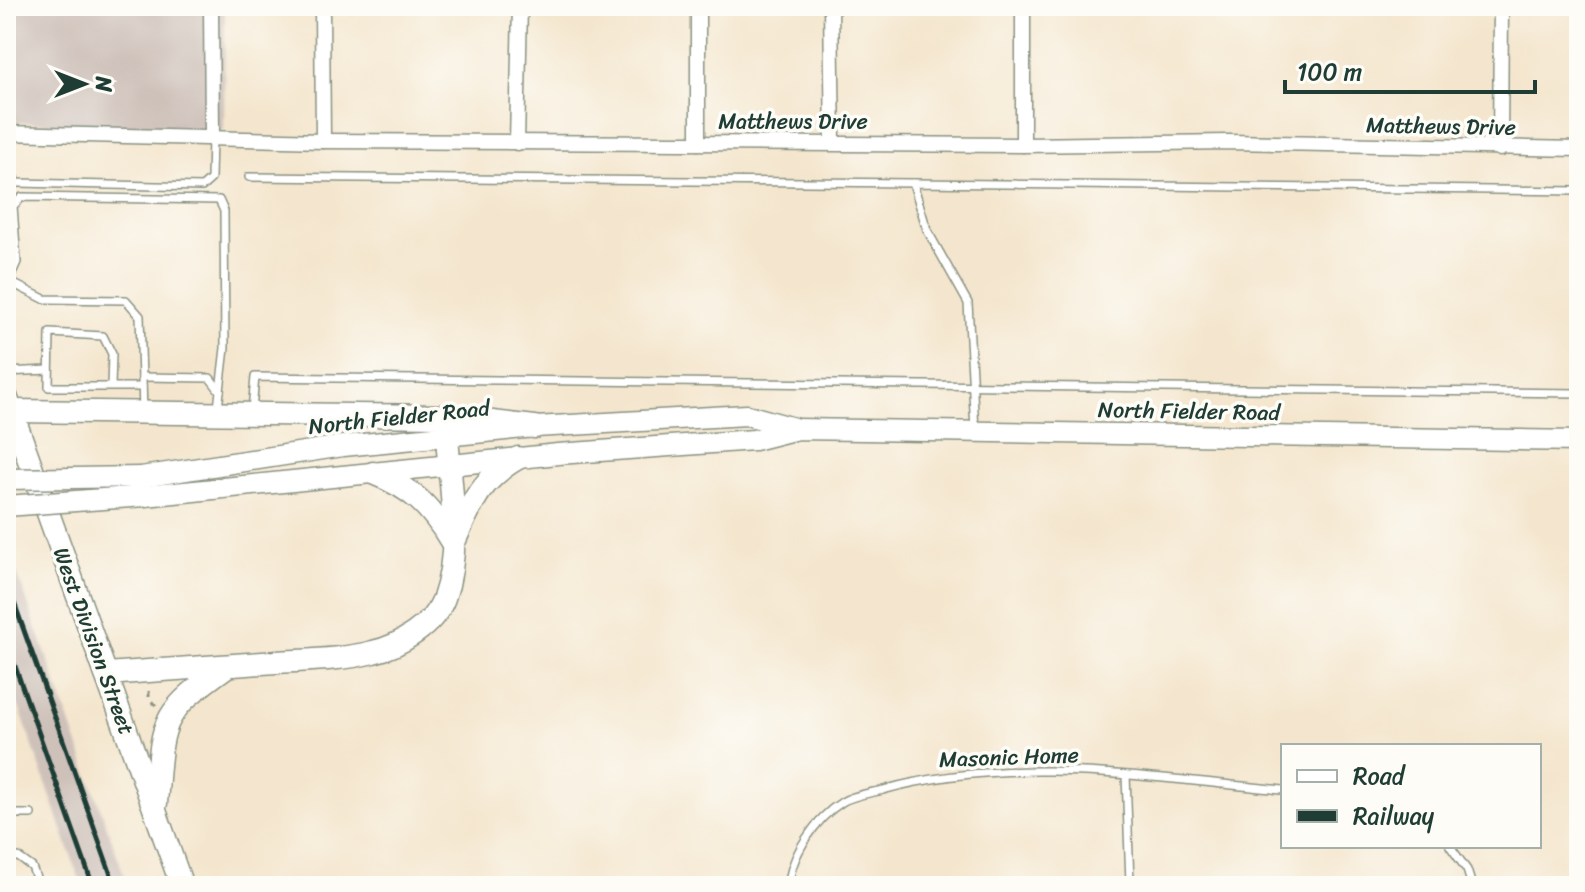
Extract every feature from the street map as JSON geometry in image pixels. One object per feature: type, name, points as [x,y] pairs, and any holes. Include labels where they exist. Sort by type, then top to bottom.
[{"type":"main road","points":[[9,404],[92,412],[143,413],[219,402],[252,414],[442,416],[535,427]]},
{"type":"main road","name":"West Division Street","points":[[9,404],[182,886]]},
{"type":"main road","name":"North Fielder Road","points":[[6,506],[143,487],[343,446],[535,427],[747,415],[797,429],[1579,441]]},
{"type":"main road","name":"North Fielder Road","points":[[6,479],[143,487],[373,473],[518,458],[754,440],[797,429]]},
{"type":"main road","points":[[106,674],[362,654],[402,641],[430,621],[443,601],[453,544],[447,435]]},
{"type":"main road","points":[[453,544],[480,489],[493,473],[518,458]]},
{"type":"main road","points":[[373,473],[402,484],[422,498],[453,544]]},
{"type":"main road","points":[[155,812],[162,736],[170,714],[182,698],[228,665]]},
{"type":"street","points":[[211,6],[212,136]]},
{"type":"street","points":[[322,6],[323,141]]},
{"type":"street","points":[[517,143],[520,6]]},
{"type":"street","points":[[698,6],[698,143]]},
{"type":"street","points":[[831,6],[833,143]]},
{"type":"street","points":[[1023,6],[1023,145]]},
{"type":"street","points":[[1500,149],[1501,6]]},
{"type":"street","name":"Matthews Drive","points":[[7,133],[517,143],[1023,145],[1228,142],[1579,149]]},
{"type":"lane","points":[[7,133],[14,180],[18,183],[202,187],[211,179],[212,136]]},
{"type":"lane","points":[[249,177],[1579,191]]},
{"type":"lane","points":[[913,183],[927,230],[968,303],[975,432]]},
{"type":"lane","points":[[143,413],[140,316],[126,300],[44,299],[33,297],[7,280],[17,262],[13,206],[22,197],[219,200],[224,211],[225,348],[219,402]]},
{"type":"lane","points":[[111,387],[112,354],[103,336],[50,333],[49,387],[111,387],[142,387]]},
{"type":"lane","points":[[6,372],[49,370]]},
{"type":"lane","points":[[142,377],[210,378],[219,402]]},
{"type":"lane","points":[[252,414],[255,377],[1579,393]]},
{"type":"lane","points":[[92,412],[93,387]]},
{"type":"lane","name":"Masonic Home","points":[[789,886],[789,873],[801,844],[842,801],[934,776],[1079,771],[1281,790]]},
{"type":"lane","points":[[1126,775],[1130,883]]},
{"type":"lane","points":[[6,814],[31,814]]},
{"type":"lane","points":[[1451,848],[1467,870],[1472,886]]},
{"type":"lane","points":[[6,857],[18,857],[32,867],[39,886]]},
{"type":"path","points":[[149,691],[149,700]]},
{"type":"path","points":[[142,702],[149,700]]},
{"type":"path","points":[[149,700],[164,711]]},
{"type":"shaded area","points":[[6,6],[225,6],[224,130],[6,122]]},
{"type":"shaded area","points":[[6,542],[128,886],[82,886],[6,670]]},
{"type":"railway","points":[[6,580],[115,886]]},
{"type":"railway","points":[[6,641],[93,886]]}]
